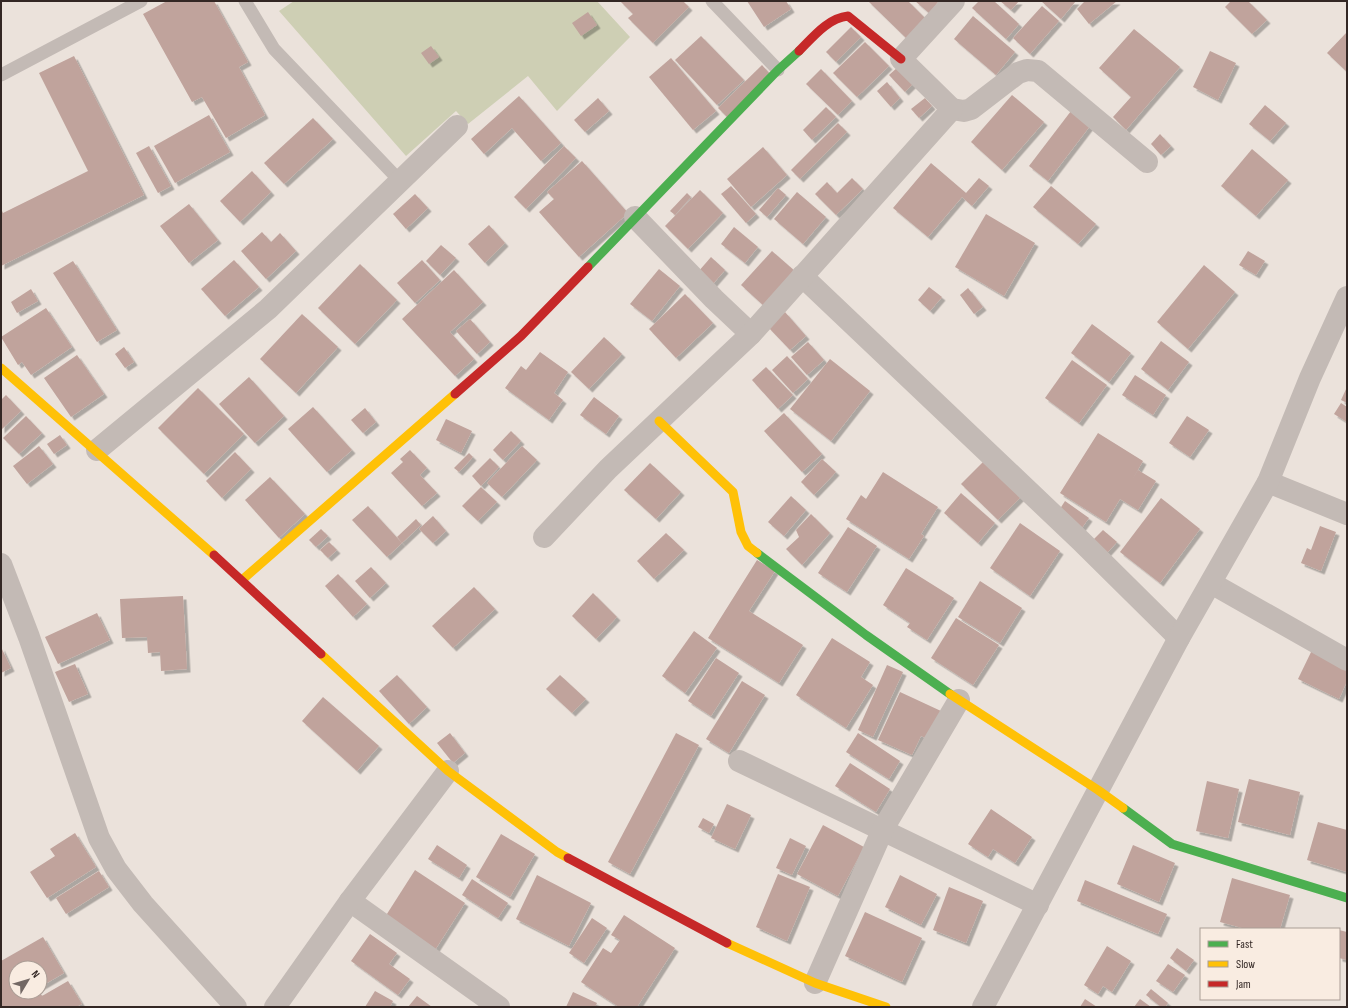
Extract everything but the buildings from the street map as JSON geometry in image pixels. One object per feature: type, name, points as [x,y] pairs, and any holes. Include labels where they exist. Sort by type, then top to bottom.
[{"type":"street","points":[[901,59],[954,1]]},
{"type":"street","points":[[242,580],[521,336],[778,70],[838,16],[848,16],[901,59],[952,109],[964,111],[971,109],[1018,73],[1027,70],[1038,71],[1147,162]]},
{"type":"street","points":[[544,537],[588,489],[751,334],[952,109]]},
{"type":"street","points":[[97,450],[268,309],[457,126]]},
{"type":"street","points":[[635,217],[714,299],[751,334]]},
{"type":"street","points":[[802,276],[1092,552],[1179,638]]},
{"type":"street","points":[[983,1007],[1179,638],[1268,482],[1310,378],[1347,297]]},
{"type":"street","points":[[1,368],[97,450],[242,580],[420,747],[448,771],[557,852],[612,883],[746,953],[815,983],[886,1007]]},
{"type":"street","points":[[659,421],[733,492],[736,502],[738,529],[748,546],[866,635],[959,700],[1098,790],[1172,844],[1347,898]]},
{"type":"street","points":[[1268,482],[1347,514]]},
{"type":"street","points":[[1,564],[29,638],[99,838],[116,869],[143,904],[236,1007]]},
{"type":"street","points":[[1210,583],[1347,660]]},
{"type":"street","points":[[815,983],[883,829],[959,700]]},
{"type":"street","points":[[739,761],[883,829],[1038,905]]},
{"type":"street","points":[[275,1007],[350,901],[448,771]]},
{"type":"street","points":[[350,901],[499,1007]]},
{"type":"lane","points":[[1,75],[141,1]]},
{"type":"lane","points":[[245,1],[274,49],[400,181]]},
{"type":"lane","points":[[712,1],[778,70]]},
{"type":"green space","points":[[294,1],[597,1],[630,37],[557,111],[528,76],[468,124],[456,111],[406,156],[279,11]]},
{"type":"traffic: fast","points":[[588,267],[778,70],[799,51]]},
{"type":"traffic: fast","points":[[757,553],[866,635],[950,694]]},
{"type":"traffic: fast","points":[[1123,808],[1172,844],[1347,898]]},
{"type":"traffic: slow","points":[[1,368],[214,555]]},
{"type":"traffic: slow","points":[[242,580],[455,394]]},
{"type":"traffic: slow","points":[[659,421],[733,492],[741,532],[748,546],[757,553]]},
{"type":"traffic: slow","points":[[321,654],[448,771],[557,852],[568,858]]},
{"type":"traffic: slow","points":[[950,694],[1098,790],[1123,808]]},
{"type":"traffic: slow","points":[[727,943],[815,983],[886,1007]]},
{"type":"traffic: jam","points":[[799,51],[827,24],[834,20],[848,16],[901,59]]},
{"type":"traffic: jam","points":[[455,394],[521,336],[588,267]]},
{"type":"traffic: jam","points":[[214,555],[321,654]]},
{"type":"traffic: jam","points":[[568,858],[727,943]]}]
